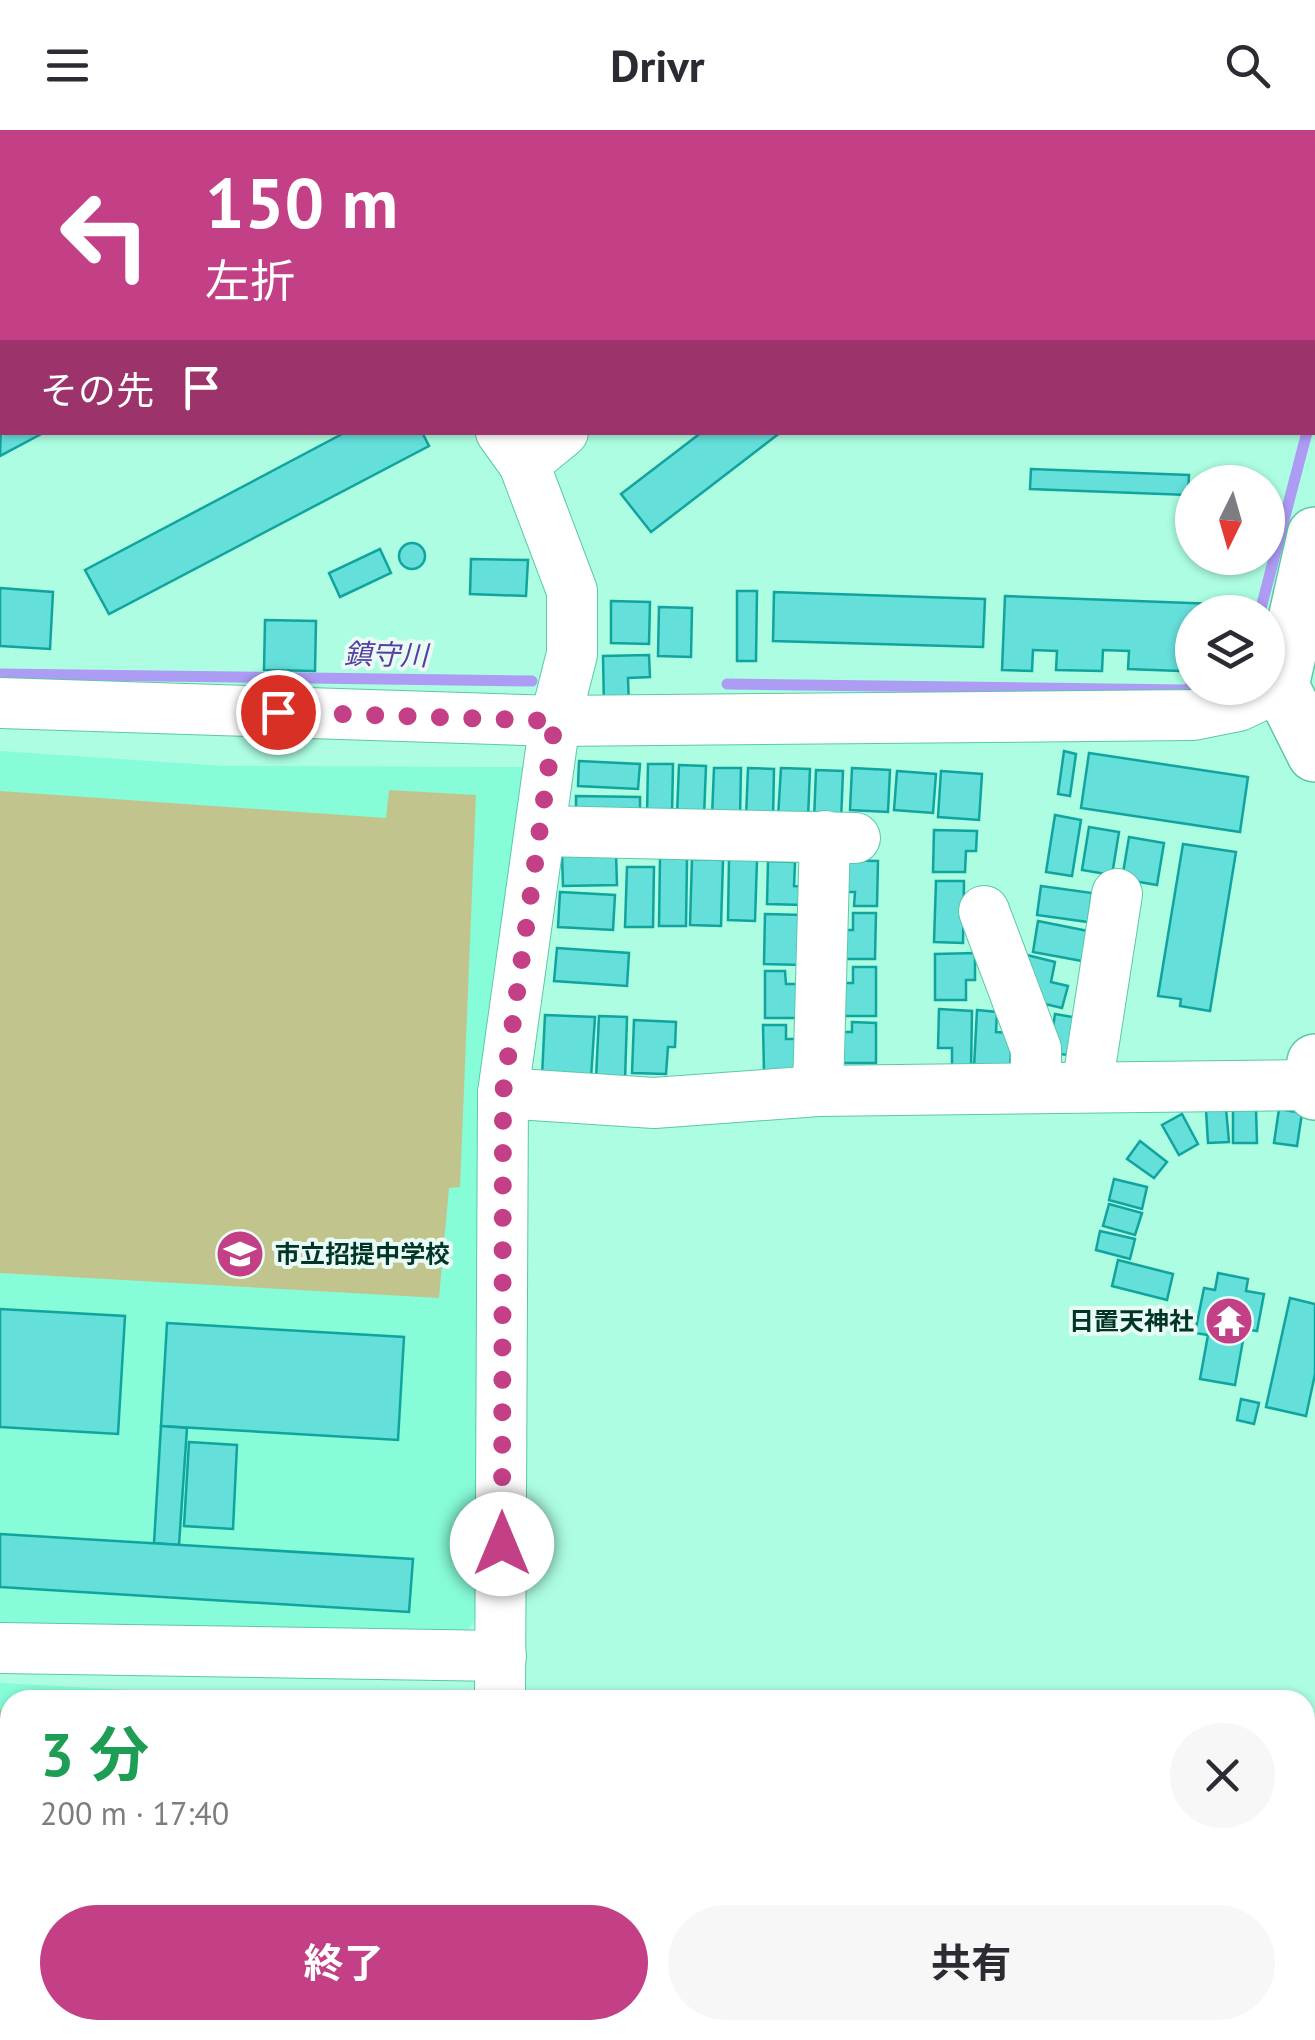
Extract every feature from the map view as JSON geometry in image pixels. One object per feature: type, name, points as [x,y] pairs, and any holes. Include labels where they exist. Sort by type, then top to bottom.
[{"type":"main road","points":[[1285,664],[1315,535]]},
{"type":"main road","points":[[1285,696],[1315,754]]},
{"type":"street","points":[[0,1648],[500,1678],[503,1093],[555,721],[572,654],[572,591],[513,448],[554,435]]},
{"type":"street","points":[[0,703],[555,721],[1193,715],[1240,705]]},
{"type":"street","points":[[541,830],[840,837],[818,1091]]},
{"type":"street","points":[[1087,1087],[1117,894]]},
{"type":"street","points":[[984,911],[1036,1048],[1036,1088]]},
{"type":"street","points":[[503,1093],[654,1104],[818,1091],[1314,1079]]},
{"type":"shaded area","name":"市立招提中学校","points":[[0,751],[224,766],[525,767],[492,982],[478,1122],[481,1385],[475,1621],[463,1635],[0,1636]]},
{"type":"shaded area","points":[[389,790],[476,795],[460,1187],[449,1188],[439,1298],[0,1273],[0,791],[386,818]]},
{"type":"shaded area","points":[[0,1683],[131,1690],[0,1690]]},
{"type":"building","points":[[1,435],[39,435],[0,456]]},
{"type":"building","points":[[340,435],[424,435],[429,446],[109,614],[85,570]]},
{"type":"building","points":[[698,435],[777,435],[651,532],[621,494]]},
{"type":"building","points":[[1031,469],[1175,474],[1175,495],[1030,489]]},
{"type":"building","points":[[412,543],[421,547],[425,556],[421,565],[412,569],[403,565],[399,556],[403,547]]},
{"type":"building","points":[[380,549],[391,573],[340,597],[329,573]]},
{"type":"building","points":[[471,559],[528,560],[526,596],[470,594]]},
{"type":"building","points":[[0,588],[53,592],[50,649],[0,646]]},
{"type":"building","points":[[737,591],[757,591],[756,661],[737,661]]},
{"type":"building","points":[[774,592],[985,599],[983,647],[773,641]]},
{"type":"building","points":[[1005,596],[1175,602],[1175,671],[1128,669],[1129,651],[1103,650],[1102,671],[1056,670],[1057,651],[1033,650],[1032,671],[1002,670]]},
{"type":"building","points":[[611,601],[650,602],[649,644],[611,643]]},
{"type":"building","points":[[659,607],[692,608],[691,657],[658,656]]},
{"type":"building","points":[[265,620],[316,621],[315,671],[264,670]]},
{"type":"building","points":[[649,655],[650,677],[628,678],[629,707],[604,707],[603,656]]},
{"type":"building","points":[[1064,751],[1076,754],[1070,796],[1058,794]]},
{"type":"building","points":[[1089,753],[1248,777],[1240,832],[1081,808]]},
{"type":"building","points":[[579,761],[640,764],[638,789],[578,786]]},
{"type":"building","points":[[648,764],[673,764],[672,816],[647,815]]},
{"type":"building","points":[[679,765],[706,766],[704,817],[677,815]]},
{"type":"building","points":[[714,768],[741,768],[740,817],[712,816]]},
{"type":"building","points":[[748,768],[774,769],[773,819],[746,818]]},
{"type":"building","points":[[781,768],[810,769],[808,819],[778,818]]},
{"type":"building","points":[[852,768],[890,770],[888,812],[850,810]]},
{"type":"building","points":[[816,770],[843,771],[841,822],[814,821]]},
{"type":"building","points":[[897,771],[936,774],[933,813],[894,810]]},
{"type":"building","points":[[941,771],[982,774],[979,820],[938,817]]},
{"type":"building","points":[[576,796],[640,797],[640,821],[576,820]]},
{"type":"building","points":[[1055,815],[1081,820],[1072,876],[1046,872]]},
{"type":"building","points":[[1089,827],[1119,832],[1112,875],[1082,870]]},
{"type":"building","points":[[934,830],[977,831],[976,851],[966,851],[965,872],[933,872]]},
{"type":"building","points":[[1129,837],[1164,843],[1157,885],[1122,879]]},
{"type":"building","points":[[1183,844],[1236,852],[1210,1011],[1180,1006],[1181,999],[1158,996]]},
{"type":"building","points":[[616,853],[617,885],[563,886],[562,855]]},
{"type":"building","points":[[660,858],[687,859],[686,926],[659,926]]},
{"type":"building","points":[[692,859],[723,860],[721,926],[690,925]]},
{"type":"building","points":[[729,859],[757,860],[755,921],[728,920]]},
{"type":"building","points":[[835,860],[878,861],[877,906],[854,906],[855,892],[834,892]]},
{"type":"building","points":[[768,861],[795,862],[794,886],[805,887],[804,905],[767,904]]},
{"type":"building","points":[[627,867],[654,867],[653,927],[625,927]]},
{"type":"building","points":[[936,881],[964,881],[963,943],[934,942]]},
{"type":"building","points":[[1041,886],[1092,893],[1088,922],[1037,915]]},
{"type":"building","points":[[560,892],[615,895],[613,930],[558,927]]},
{"type":"building","points":[[853,913],[876,913],[875,959],[839,959],[839,930],[853,930]]},
{"type":"building","points":[[765,914],[804,915],[803,965],[764,964]]},
{"type":"building","points":[[1038,921],[1088,931],[1082,961],[1033,952]]},
{"type":"building","points":[[557,948],[629,953],[627,986],[554,981]]},
{"type":"building","points":[[975,953],[975,980],[966,980],[966,1000],[935,1000],[935,954]]},
{"type":"building","points":[[1027,955],[1055,962],[1051,982],[1068,986],[1062,1008],[1032,1001]]},
{"type":"building","points":[[853,967],[876,967],[876,1016],[838,1016],[838,983],[853,983]]},
{"type":"building","points":[[765,971],[785,971],[786,984],[805,984],[806,1018],[765,1018]]},
{"type":"building","points":[[939,1009],[972,1011],[971,1072],[952,1072],[952,1048],[938,1048]]},
{"type":"building","points":[[977,1010],[997,1012],[996,1032],[1012,1033],[1010,1070],[974,1067]]},
{"type":"building","points":[[1055,1014],[1084,1019],[1078,1056],[1049,1053]]},
{"type":"building","points":[[545,1015],[595,1017],[591,1078],[542,1076]]},
{"type":"building","points":[[599,1016],[627,1017],[625,1080],[596,1079]]},
{"type":"building","points":[[634,1020],[676,1022],[675,1047],[668,1047],[666,1074],[632,1073]]},
{"type":"building","points":[[852,1022],[876,1023],[876,1063],[842,1063],[843,1032],[852,1032]]},
{"type":"building","points":[[763,1025],[786,1025],[786,1039],[805,1039],[806,1073],[764,1073]]},
{"type":"building","points":[[1226,1108],[1229,1142],[1208,1143],[1206,1110]]},
{"type":"building","points":[[1233,1108],[1256,1108],[1257,1143],[1233,1143]]},
{"type":"building","points":[[1279,1109],[1302,1113],[1297,1146],[1274,1143]]},
{"type":"building","points":[[1182,1114],[1198,1144],[1179,1155],[1162,1125]]},
{"type":"building","points":[[1140,1141],[1167,1162],[1154,1178],[1127,1159]]},
{"type":"building","points":[[1114,1179],[1147,1187],[1142,1209],[1109,1200]]},
{"type":"building","points":[[1109,1204],[1142,1213],[1135,1235],[1103,1226]]},
{"type":"building","points":[[1100,1231],[1135,1239],[1130,1259],[1096,1250]]},
{"type":"building","points":[[1118,1260],[1173,1274],[1167,1300],[1112,1286]]},
{"type":"building","points":[[1218,1273],[1248,1279],[1246,1291],[1264,1294],[1257,1331],[1245,1329],[1235,1385],[1200,1379],[1208,1335],[1195,1333],[1204,1288],[1215,1290]]},
{"type":"building","points":[[1290,1298],[1315,1304],[1315,1374],[1306,1416],[1266,1407]]},
{"type":"building","points":[[0,1309],[125,1316],[118,1434],[0,1427]]},
{"type":"building","points":[[167,1323],[404,1337],[398,1440],[161,1426]]},
{"type":"building","points":[[1241,1399],[1259,1403],[1254,1424],[1237,1420]]},
{"type":"building","points":[[161,1426],[187,1428],[179,1545],[154,1543]]},
{"type":"building","points":[[189,1442],[237,1445],[233,1529],[184,1526]]},
{"type":"building","points":[[0,1534],[413,1559],[409,1612],[0,1587]]},
{"type":"waterway","name":"鎮守川","points":[[1264,595],[1306,435]]},
{"type":"waterway","name":"鎮守川","points":[[0,674],[532,681]]},
{"type":"waterway","name":"鎮守川","points":[[727,684],[1175,690]]},
{"type":"place","name":"市立招提中学校","points":[[240,1254]]},
{"type":"place","name":"日置天神社","points":[[1229,1321]]},
{"type":"route","points":[[278,712],[555,721],[503,1093],[502,1544]]}]
